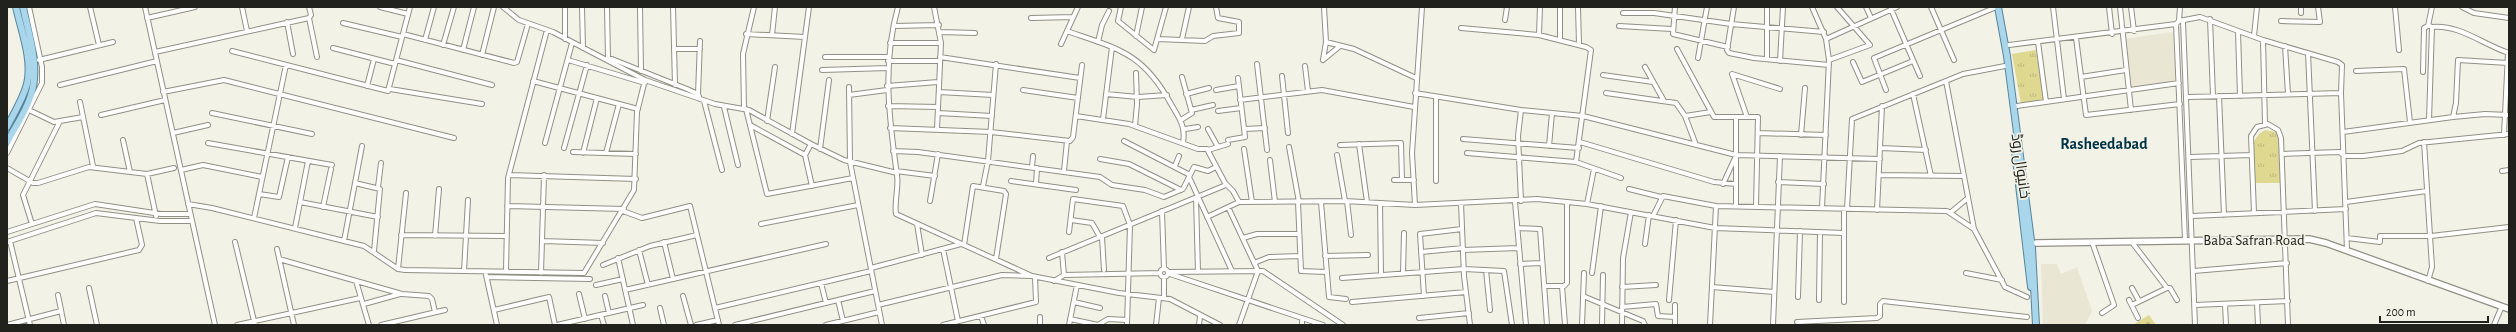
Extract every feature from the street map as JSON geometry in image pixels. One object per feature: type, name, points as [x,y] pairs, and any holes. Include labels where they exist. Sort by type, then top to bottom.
[{"type":"main road","points":[[7,127],[21,99],[28,74],[28,63],[16,7]]},
{"type":"main road","points":[[7,142],[32,94],[38,60],[23,7]]},
{"type":"main road","name":"خانیوال روڈ","points":[[1995,7],[2005,66],[2030,276],[2032,325]]},
{"type":"main road","name":"خانیوال روڈ","points":[[1995,7],[2006,51],[2032,248],[2036,325]]},
{"type":"main road","name":"Baba Safran Road","points":[[2036,243],[2287,237],[2309,239],[2347,250],[2428,281],[2509,309]]},
{"type":"street","points":[[7,153],[30,110],[42,83],[29,7]]},
{"type":"street","points":[[90,7],[99,45]]},
{"type":"street","points":[[145,7],[215,325]]},
{"type":"street","points":[[147,18],[183,8],[195,7]]},
{"type":"street","points":[[242,7],[247,31]]},
{"type":"street","points":[[309,7],[311,15],[308,18],[317,56]]},
{"type":"street","points":[[380,7],[408,14]]},
{"type":"street","points":[[390,89],[410,7]]},
{"type":"street","points":[[425,40],[434,7]]},
{"type":"street","points":[[443,45],[454,7]]},
{"type":"street","points":[[463,50],[474,7]]},
{"type":"street","points":[[482,55],[494,7]]},
{"type":"street","points":[[503,7],[518,20],[547,30],[606,59],[645,82]]},
{"type":"street","points":[[565,7],[565,39]]},
{"type":"street","points":[[582,7],[583,48]]},
{"type":"street","points":[[606,59],[607,7]]},
{"type":"street","points":[[640,7],[641,71]]},
{"type":"street","points":[[674,7],[675,85]]},
{"type":"street","points":[[754,7],[746,34],[742,60],[745,109],[767,194],[853,178]]},
{"type":"street","points":[[772,35],[775,7]]},
{"type":"street","points":[[792,134],[809,7]]},
{"type":"street","points":[[898,7],[890,43],[887,88],[890,128],[896,172],[896,214],[1033,276]]},
{"type":"street","points":[[934,7],[939,25],[941,43],[938,82],[939,92],[937,130]]},
{"type":"street","points":[[1061,44],[1078,7]]},
{"type":"street","points":[[1120,7],[1118,21],[1154,50],[1166,7]]},
{"type":"street","points":[[1136,36],[1142,7]]},
{"type":"street","points":[[1182,39],[1189,7]]},
{"type":"street","points":[[1158,39],[1205,41],[1213,36],[1239,33],[1239,22],[1218,18],[1216,7]]},
{"type":"street","points":[[1324,7],[1326,42],[1323,60],[1340,46]]},
{"type":"street","points":[[1415,205],[1414,107],[1422,7]]},
{"type":"street","points":[[1505,20],[1507,7]]},
{"type":"street","points":[[1539,35],[1540,7]]},
{"type":"street","points":[[1560,7],[1560,40]]},
{"type":"street","points":[[1578,7],[1578,45]]},
{"type":"street","points":[[1675,7],[1672,29],[1673,34],[1728,47]]},
{"type":"street","points":[[1698,58],[1707,7]]},
{"type":"street","points":[[1734,7],[1730,24],[1728,47],[1728,52],[1731,54],[1766,60],[1829,63],[1870,46],[1837,7]]},
{"type":"street","points":[[1766,60],[1767,7]]},
{"type":"street","points":[[1780,61],[1783,30],[1783,7]]},
{"type":"street","points":[[1812,7],[1824,32],[1829,63],[1822,208]]},
{"type":"street","points":[[1866,7],[1871,18]]},
{"type":"street","points":[[1826,39],[1897,7]]},
{"type":"street","points":[[1931,7],[1954,60]]},
{"type":"street","points":[[1886,90],[1874,59],[1995,7]]},
{"type":"street","points":[[2053,7],[2064,99]]},
{"type":"street","points":[[2109,7],[2112,34]]},
{"type":"street","points":[[2120,7],[2131,110]]},
{"type":"street","points":[[2131,7],[2134,31]]},
{"type":"street","points":[[2180,7],[2179,83],[2185,240]]},
{"type":"street","points":[[2254,36],[2257,7]]},
{"type":"street","points":[[2300,7],[2301,12]]},
{"type":"street","points":[[2281,21],[2320,22],[2318,7]]},
{"type":"street","points":[[2395,7],[2399,50]]},
{"type":"street","points":[[2429,120],[2430,26],[2432,7]]},
{"type":"street","points":[[2462,7],[2474,12],[2509,18]]},
{"type":"street","points":[[1891,9],[1920,76]]},
{"type":"street","points":[[1098,42],[1102,25],[1109,11]]},
{"type":"street","points":[[1623,13],[1654,13],[1783,30],[1824,32]]},
{"type":"street","points":[[1031,18],[1073,17]]},
{"type":"street","points":[[2009,45],[2134,31],[2200,17],[2210,19],[2263,40],[2342,65],[2341,94],[2347,250]]},
{"type":"street","points":[[155,52],[308,18]]},
{"type":"street","points":[[2210,19],[2213,96]]},
{"type":"street","points":[[287,22],[293,54]]},
{"type":"street","points":[[2180,22],[2188,97],[2195,325]]},
{"type":"street","points":[[343,23],[425,40],[516,63],[528,24]]},
{"type":"street","points":[[894,26],[939,25]]},
{"type":"street","points":[[1619,26],[1672,29]]},
{"type":"street","points":[[2282,154],[2340,152],[2344,156],[2363,156],[2402,151],[2424,142],[2507,134],[2509,53],[2455,30],[2440,26],[2430,26],[2424,28],[2423,72]]},
{"type":"street","points":[[1462,28],[1539,35],[1589,49],[1592,53],[1576,162]]},
{"type":"street","points":[[506,271],[505,236],[509,175],[547,30]]},
{"type":"street","points":[[1068,31],[1129,54],[1147,68],[1167,95],[1181,120],[1185,130],[1183,143]]},
{"type":"street","points":[[2238,31],[2240,96]]},
{"type":"street","points":[[940,32],[975,33]]},
{"type":"street","points":[[746,34],[805,37]]},
{"type":"street","points":[[2076,38],[2086,115],[2180,104]]},
{"type":"street","points":[[698,94],[700,40]]},
{"type":"street","points":[[2263,40],[2265,124]]},
{"type":"street","points":[[38,60],[113,42]]},
{"type":"street","points":[[1326,42],[1354,49],[1416,78]]},
{"type":"street","points":[[2038,42],[2046,102]]},
{"type":"street","points":[[545,143],[572,43]]},
{"type":"street","points":[[890,43],[941,43]]},
{"type":"street","points":[[2285,46],[2288,94]]},
{"type":"street","points":[[1103,119],[1112,47]]},
{"type":"street","points":[[333,48],[374,59],[396,62],[492,85]]},
{"type":"street","points":[[674,49],[700,49]]},
{"type":"street","points":[[1677,49],[1715,118],[1758,117],[1756,206]]},
{"type":"street","points":[[232,51],[388,91],[390,89],[482,104]]},
{"type":"street","points":[[2308,54],[2314,152],[2315,211]]},
{"type":"street","points":[[825,57],[940,59],[996,64],[1080,78]]},
{"type":"street","points":[[367,86],[374,59]]},
{"type":"street","points":[[606,59],[641,71],[698,94],[702,100],[722,170]]},
{"type":"street","points":[[568,60],[724,107],[745,109],[820,149],[850,162],[896,172],[935,176]]},
{"type":"street","points":[[2453,117],[2456,103],[2458,60],[2508,63]]},
{"type":"street","points":[[60,85],[157,61]]},
{"type":"street","points":[[1854,62],[1862,82],[1913,61]]},
{"type":"street","points":[[983,186],[988,161],[996,64]]},
{"type":"street","points":[[1257,64],[1267,150]]},
{"type":"street","points":[[254,218],[286,65]]},
{"type":"street","points":[[564,148],[587,65]]},
{"type":"street","points":[[890,128],[990,132],[1067,141],[1073,137],[1082,65]]},
{"type":"street","points":[[767,120],[775,66]]},
{"type":"street","points":[[1305,66],[1308,91]]},
{"type":"street","points":[[1844,302],[1844,233],[1852,119],[1963,74],[2005,66]]},
{"type":"street","points":[[1645,67],[1664,102]]},
{"type":"street","points":[[822,70],[888,68]]},
{"type":"street","points":[[2356,71],[2404,69],[2410,122]]},
{"type":"street","points":[[2080,77],[2126,70]]},
{"type":"street","points":[[1135,126],[1137,97],[1136,73]]},
{"type":"street","points":[[1603,74],[1653,82]]},
{"type":"street","points":[[1747,117],[1732,74],[1780,89]]},
{"type":"street","points":[[1282,76],[1288,133]]},
{"type":"street","points":[[1181,120],[1192,114],[1182,77]]},
{"type":"street","points":[[1076,116],[1103,119],[1135,126],[1208,150],[1245,137],[1238,78]]},
{"type":"street","points":[[163,92],[220,80],[454,138]]},
{"type":"street","points":[[820,149],[829,80]]},
{"type":"street","points":[[534,81],[638,109]]},
{"type":"street","points":[[1946,81],[1974,230],[2009,290],[2027,298]]},
{"type":"street","points":[[188,204],[254,218],[344,241],[374,251],[398,269],[584,273],[634,190],[636,179],[638,109],[645,82]]},
{"type":"street","points":[[849,95],[887,88],[938,82]]},
{"type":"street","points":[[2018,106],[2179,83]]},
{"type":"street","points":[[1216,90],[1239,86]]},
{"type":"street","points":[[849,87],[850,162],[882,325]]},
{"type":"street","points":[[1186,94],[1209,88]]},
{"type":"street","points":[[1801,135],[1805,88]]},
{"type":"street","points":[[1023,90],[1078,98]]},
{"type":"street","points":[[1240,100],[1322,90],[1414,107]]},
{"type":"street","points":[[939,92],[993,95]]},
{"type":"street","points":[[1415,93],[1521,110],[1583,116],[1736,155],[1880,159]]},
{"type":"street","points":[[1606,93],[1678,104],[1685,116],[1696,145]]},
{"type":"street","points":[[2188,97],[2311,93],[2341,94]]},
{"type":"street","points":[[1106,94],[1137,97],[1167,95]]},
{"type":"street","points":[[1913,94],[1931,176]]},
{"type":"street","points":[[2219,96],[2224,214]]},
{"type":"street","points":[[1436,97],[1436,181]]},
{"type":"street","points":[[583,153],[597,98]]},
{"type":"street","points":[[101,115],[165,100]]},
{"type":"street","points":[[80,102],[94,166]]},
{"type":"street","points":[[606,153],[619,104]]},
{"type":"street","points":[[1191,110],[1213,105]]},
{"type":"street","points":[[888,106],[938,107]]},
{"type":"street","points":[[1877,210],[1882,106]]},
{"type":"street","points":[[724,107],[738,165]]},
{"type":"street","points":[[1218,111],[1241,108]]},
{"type":"street","points":[[30,110],[50,121],[59,123],[83,117]]},
{"type":"street","points":[[1521,110],[1518,143],[1521,201]]},
{"type":"street","points":[[1685,116],[1711,112]]},
{"type":"street","points":[[212,113],[312,134]]},
{"type":"street","points":[[938,113],[992,116]]},
{"type":"street","points":[[1549,146],[1552,113]]},
{"type":"street","points":[[2343,132],[2453,117],[2485,114],[2507,115]]},
{"type":"street","points":[[1736,117],[1736,206]]},
{"type":"street","points":[[32,224],[23,197],[59,123]]},
{"type":"street","points":[[2254,213],[2252,155],[2253,132],[2257,127],[2265,124],[2273,126],[2280,133],[2287,237],[2288,325]]},
{"type":"street","points":[[172,133],[208,125]]},
{"type":"street","points":[[750,125],[805,155]]},
{"type":"street","points":[[1185,130],[1198,127]]},
{"type":"street","points":[[1244,129],[1265,128]]},
{"type":"street","points":[[1208,129],[1218,147]]},
{"type":"street","points":[[1758,133],[1826,135]]},
{"type":"street","points":[[1463,138],[1579,148]]},
{"type":"street","points":[[123,140],[130,172]]},
{"type":"street","points":[[1064,172],[1067,141]]},
{"type":"street","points":[[1124,142],[1175,166],[1190,176],[1197,197],[1232,271]]},
{"type":"street","points":[[1580,142],[1723,184],[1736,184]]},
{"type":"street","points":[[2424,142],[2432,267],[2428,281]]},
{"type":"street","points":[[208,143],[288,157],[332,167],[323,207]]},
{"type":"street","points":[[1340,145],[1401,143],[1402,180]]},
{"type":"street","points":[[811,144],[805,155],[812,186]]},
{"type":"street","points":[[1358,144],[1367,202]]},
{"type":"street","points":[[344,241],[362,146]]},
{"type":"street","points":[[1289,147],[1299,202],[1299,234],[1302,271],[1326,272]]},
{"type":"street","points":[[1881,148],[1926,150]]},
{"type":"street","points":[[1244,149],[1252,202]]},
{"type":"street","points":[[1208,150],[1226,184],[1233,191],[1239,202]]},
{"type":"street","points":[[893,151],[938,154],[1102,178],[1112,185],[1145,190],[1164,197],[1181,190],[1195,167],[1208,171],[1216,167]]},
{"type":"street","points":[[573,152],[636,154]]},
{"type":"street","points":[[1467,153],[1576,162],[1621,178]]},
{"type":"street","points":[[930,201],[938,154]]},
{"type":"street","points":[[1336,155],[1346,201],[1351,235]]},
{"type":"street","points":[[1723,184],[1736,155]]},
{"type":"street","points":[[2190,157],[2252,155]]},
{"type":"street","points":[[1032,167],[1033,156]]},
{"type":"street","points":[[1175,166],[1179,156]]},
{"type":"street","points":[[1773,325],[1780,156]]},
{"type":"street","points":[[259,194],[279,197],[288,157]]},
{"type":"street","points":[[1100,159],[1129,164],[1181,190]]},
{"type":"street","points":[[1270,160],[1275,202]]},
{"type":"street","points":[[295,228],[308,161]]},
{"type":"street","points":[[374,251],[381,193],[378,187],[381,163]]},
{"type":"street","points":[[180,170],[202,165],[262,177]]},
{"type":"street","points":[[7,168],[30,181],[44,182],[94,166],[147,174],[174,168]]},
{"type":"street","points":[[1036,184],[1037,168]]},
{"type":"street","points":[[1587,204],[1594,169]]},
{"type":"street","points":[[2502,171],[2509,170]]},
{"type":"street","points":[[147,174],[158,220]]},
{"type":"street","points":[[1879,174],[1964,176]]},
{"type":"street","points":[[509,175],[636,179]]},
{"type":"street","points":[[542,273],[544,175]]},
{"type":"street","points":[[1394,180],[1414,180]]},
{"type":"street","points":[[1011,181],[1076,190]]},
{"type":"street","points":[[1778,182],[1824,184]]},
{"type":"street","points":[[355,183],[378,187]]},
{"type":"street","points":[[1050,258],[1226,184]]},
{"type":"street","points":[[962,244],[973,186],[983,186],[1004,191],[1006,194],[996,259]]},
{"type":"street","points":[[1629,189],[1660,197],[1716,206],[1950,213],[1974,230]]},
{"type":"street","points":[[436,236],[439,190]]},
{"type":"street","points":[[2346,202],[2427,191]]},
{"type":"street","points":[[398,269],[406,193]]},
{"type":"street","points":[[1197,197],[1198,272]]},
{"type":"street","points":[[1645,244],[1651,215],[1660,197]]},
{"type":"street","points":[[1950,213],[1968,198]]},
{"type":"street","points":[[1069,232],[1074,199],[1120,205],[1124,209],[1130,225],[1127,325]]},
{"type":"street","points":[[1207,217],[1239,202],[1346,201],[1415,205],[1515,202],[1538,199],[1601,206],[1715,228],[1844,233]]},
{"type":"street","points":[[464,271],[468,200]]},
{"type":"street","points":[[300,202],[378,216]]},
{"type":"street","points":[[1321,202],[1329,298],[1346,299]]},
{"type":"street","points":[[1515,202],[1526,325]]},
{"type":"street","points":[[1544,286],[1562,286],[1567,283],[1567,202]]},
{"type":"street","points":[[1380,203],[1381,275]]},
{"type":"street","points":[[1461,203],[1464,269],[1470,325]]},
{"type":"street","points":[[7,232],[78,208],[104,204],[156,214],[190,214]]},
{"type":"street","points":[[103,212],[104,204]]},
{"type":"street","points":[[761,224],[858,205]]},
{"type":"street","points":[[507,206],[543,209],[623,210],[642,218],[690,206],[719,325]]},
{"type":"street","points":[[1228,206],[1258,270],[1240,325]]},
{"type":"street","points":[[1592,273],[1601,206]]},
{"type":"street","points":[[1710,325],[1716,206]]},
{"type":"street","points":[[2192,216],[2346,209]]},
{"type":"street","points":[[1156,325],[1166,273],[1162,211]]},
{"type":"street","points":[[30,325],[19,277],[8,241],[79,217],[103,212],[136,218],[192,221]]},
{"type":"street","points":[[1622,325],[1623,258],[1631,212]]},
{"type":"street","points":[[7,281],[140,250],[142,245],[136,218]]},
{"type":"street","points":[[46,219],[50,228]]},
{"type":"street","points":[[1071,220],[1092,222],[1101,237],[1104,270]]},
{"type":"street","points":[[1670,300],[1676,220]]},
{"type":"street","points":[[917,224],[922,255]]},
{"type":"street","points":[[1517,228],[1539,227],[1546,325]]},
{"type":"street","points":[[2347,238],[2380,242],[2380,236],[2431,236],[2509,227]]},
{"type":"street","points":[[1424,296],[1421,234],[1462,229]]},
{"type":"street","points":[[1798,297],[1800,231]]},
{"type":"street","points":[[1819,300],[1820,232]]},
{"type":"street","points":[[1403,273],[1404,233]]},
{"type":"street","points":[[1243,238],[1257,234],[1299,234]]},
{"type":"street","points":[[401,235],[505,236]]},
{"type":"street","points":[[603,264],[664,242],[697,235]]},
{"type":"street","points":[[543,241],[603,243]]},
{"type":"street","points":[[2130,241],[2167,288],[2170,288],[2177,300]]},
{"type":"street","points":[[235,242],[254,323]]},
{"type":"street","points":[[664,242],[673,279]]},
{"type":"street","points":[[2092,242],[2114,305],[2102,313]]},
{"type":"street","points":[[625,290],[826,244]]},
{"type":"street","points":[[715,308],[821,283],[962,244]]},
{"type":"street","points":[[1421,252],[1463,249],[1518,248]]},
{"type":"street","points":[[277,249],[294,325]]},
{"type":"street","points":[[943,249],[958,321]]},
{"type":"street","points":[[640,250],[648,285]]},
{"type":"street","points":[[1062,252],[1064,275]]},
{"type":"street","points":[[1325,256],[1368,255]]},
{"type":"street","points":[[1254,263],[1269,257],[1300,256]]},
{"type":"street","points":[[618,258],[633,325]]},
{"type":"street","points":[[279,259],[402,294],[431,297],[435,312]]},
{"type":"street","points":[[1520,264],[1542,262]]},
{"type":"street","points":[[2194,271],[2287,263]]},
{"type":"street","points":[[1342,278],[1464,269],[1505,272],[1512,325]]},
{"type":"street","points":[[1054,280],[1064,275],[1258,270],[1279,280],[1344,325]]},
{"type":"street","points":[[1486,270],[1490,310]]},
{"type":"street","points":[[485,271],[497,325]]},
{"type":"street","points":[[1166,273],[1323,325]]},
{"type":"street","points":[[1582,325],[1584,273]]},
{"type":"street","points":[[1966,273],[2002,280]]},
{"type":"street","points":[[878,305],[1002,275],[1033,276],[1129,294],[1170,299],[1200,316],[1220,325]]},
{"type":"street","points":[[1602,325],[1603,275]]},
{"type":"street","points":[[943,325],[1036,302],[1033,276]]},
{"type":"street","points":[[486,277],[590,279]]},
{"type":"street","points":[[596,285],[623,279]]},
{"type":"street","points":[[356,281],[369,325]]},
{"type":"street","points":[[821,283],[826,303]]},
{"type":"street","points":[[1068,325],[1078,285]]},
{"type":"street","points":[[1622,287],[1656,285]]},
{"type":"street","points":[[1562,286],[1565,325]]},
{"type":"street","points":[[1712,287],[1774,292]]},
{"type":"street","points":[[89,288],[97,325]]},
{"type":"street","points":[[2132,288],[2140,301]]},
{"type":"street","points":[[2138,318],[2131,303],[2140,301],[2167,288]]},
{"type":"street","points":[[735,325],[875,291]]},
{"type":"street","points":[[1352,302],[1466,292]]},
{"type":"street","points":[[364,304],[402,294]]},
{"type":"street","points":[[579,294],[585,318]]},
{"type":"street","points":[[58,295],[64,325]]},
{"type":"street","points":[[605,296],[609,313]]},
{"type":"street","points":[[683,296],[691,325]]},
{"type":"street","points":[[1583,296],[1643,321],[1645,325]]},
{"type":"street","points":[[494,310],[549,297],[556,325],[575,323],[585,318],[643,305]]},
{"type":"street","points":[[237,325],[254,323],[291,313],[360,298]]},
{"type":"street","points":[[838,300],[843,321]]},
{"type":"street","points":[[1797,322],[1877,318],[1880,316],[1880,304],[1883,301],[2027,317]]},
{"type":"street","points":[[2195,305],[2288,301]]},
{"type":"street","points":[[1074,302],[1100,308]]},
{"type":"street","points":[[2257,303],[2258,325]]},
{"type":"street","points":[[1622,307],[1656,304],[1658,316],[1675,317]]},
{"type":"street","points":[[2225,304],[2226,325]]},
{"type":"street","points":[[1675,305],[1675,325]]},
{"type":"street","points":[[2494,325],[2502,306]]},
{"type":"street","points":[[660,308],[664,325]]},
{"type":"street","points":[[381,325],[445,310]]},
{"type":"street","points":[[7,325],[61,311]]},
{"type":"street","points":[[826,325],[879,312]]},
{"type":"street","points":[[1419,318],[1469,313]]},
{"type":"street","points":[[601,315],[604,325]]},
{"type":"street","points":[[981,316],[984,325]]},
{"type":"street","points":[[1199,325],[1200,316]]},
{"type":"street","points":[[1040,317],[1040,325]]},
{"type":"street","points":[[1302,318],[1302,325]]},
{"type":"street","points":[[1070,319],[1098,325],[1108,319],[1127,320]]},
{"type":"street","points":[[696,325],[718,320]]},
{"type":"shaded area","points":[[2173,32],[2177,85],[2131,92],[2123,39]]},
{"type":"shaded area","points":[[2041,264],[2057,264],[2061,274],[2077,267],[2092,311],[2085,325],[2043,325]]},
{"type":"green space","points":[[2036,50],[2044,101],[2021,104],[2012,54]]},
{"type":"green space","points":[[2265,130],[2276,132],[2280,142],[2280,183],[2254,183],[2252,147],[2255,140]]},
{"type":"green space","points":[[2149,315],[2156,325],[2133,325]]},
{"type":"district","name":"Rasheedabad","points":[[2104,143]]}]
